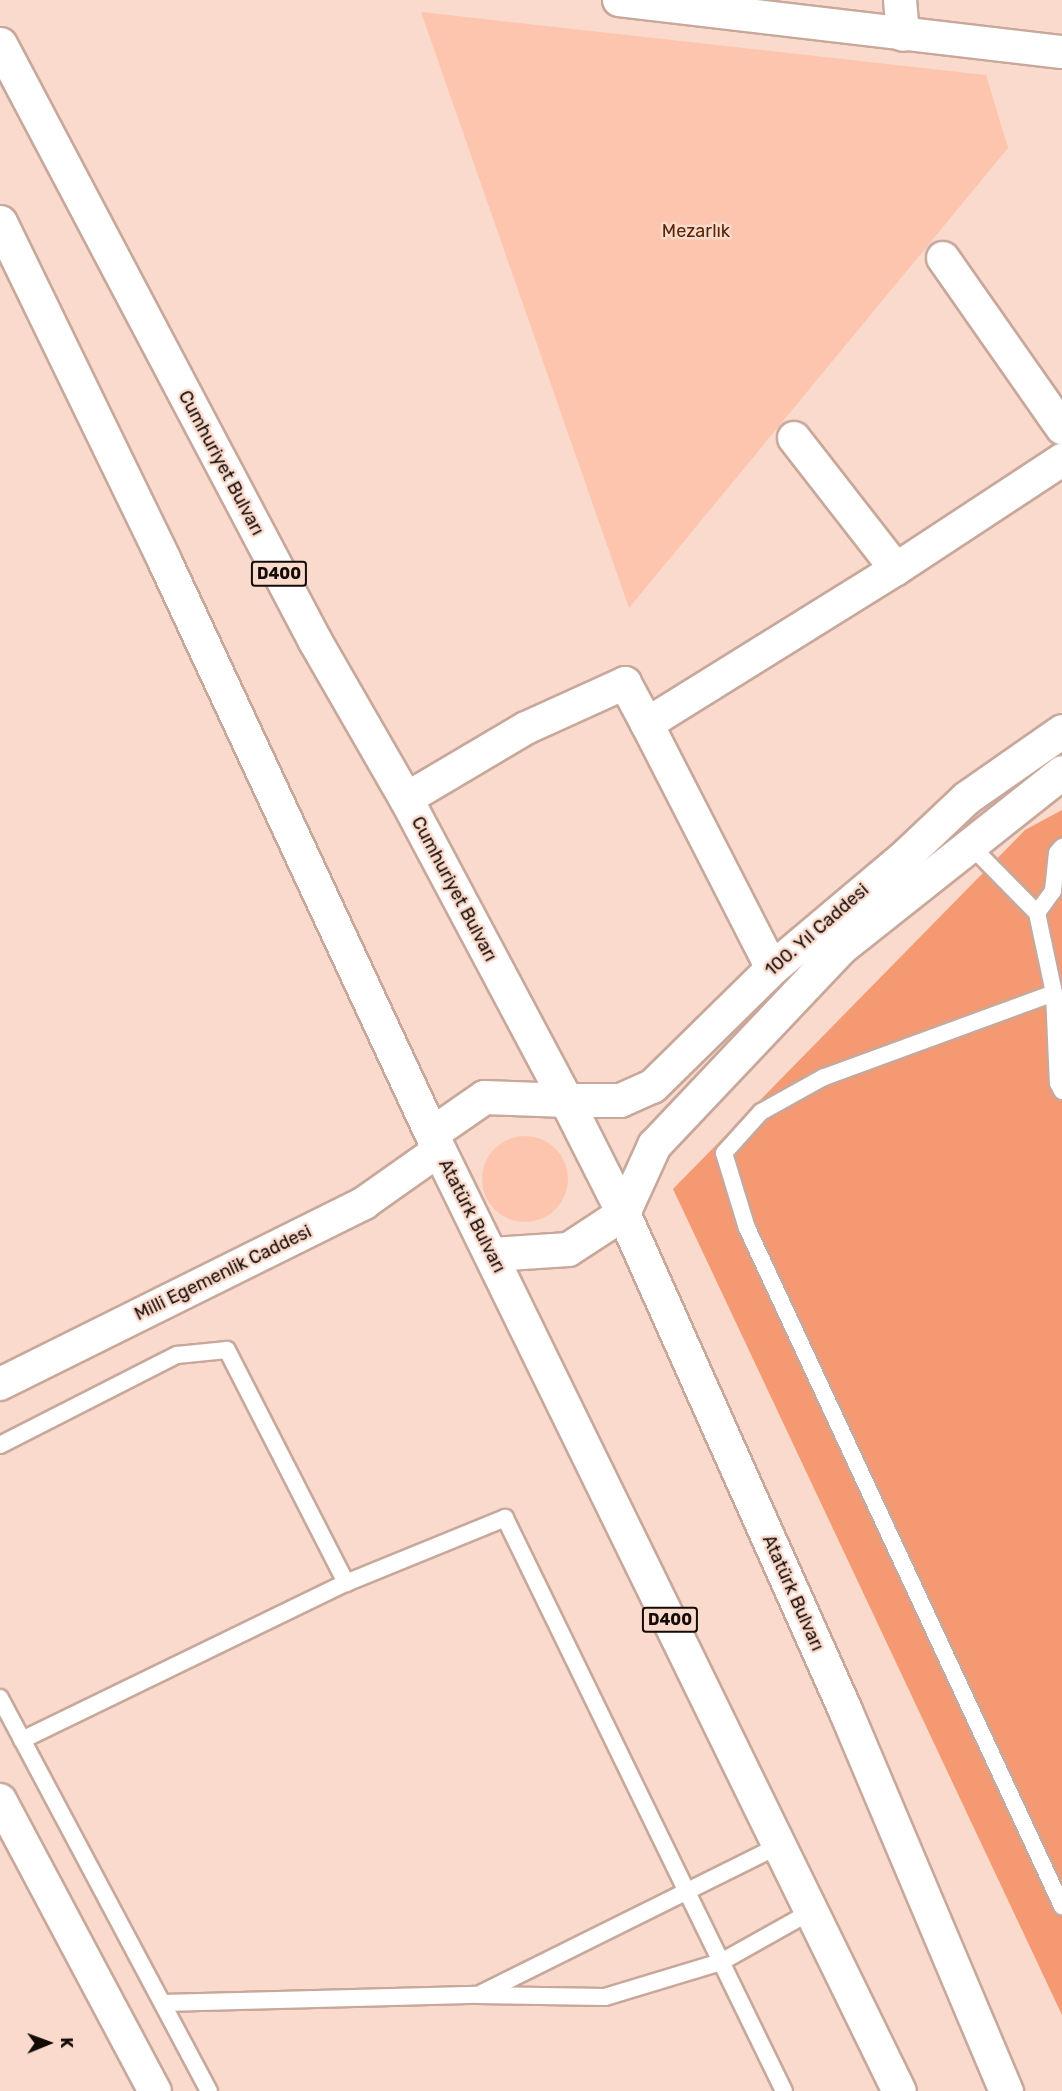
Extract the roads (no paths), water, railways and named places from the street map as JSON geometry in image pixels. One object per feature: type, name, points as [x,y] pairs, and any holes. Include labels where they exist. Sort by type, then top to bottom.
[{"type":"main road","name":"Cumhuriyet Bulvarı","points":[[0,45],[315,641],[406,799],[566,1100]]},
{"type":"main road","name":"D400","points":[[0,222],[164,560],[435,1141]]},
{"type":"main road","name":"100. Yıl Caddesi","points":[[566,1100],[620,1100],[652,1086],[772,968],[906,855],[966,798],[1062,731]]},
{"type":"main road","name":"100. Yıl Caddesi","points":[[623,1213],[654,1145],[840,948],[1062,772]]},
{"type":"main road","points":[[435,1141],[483,1096],[566,1100]]},
{"type":"main road","name":"Atatürk Bulvarı","points":[[566,1100],[623,1213],[845,1710],[1006,2091]]},
{"type":"main road","name":"Atatürk Bulvarı","points":[[435,1141],[899,2091]]},
{"type":"main road","points":[[492,1254],[568,1249],[623,1213]]},
{"type":"street","points":[[619,0],[681,4],[903,35],[1062,52]]},
{"type":"street","points":[[900,0],[903,35]]},
{"type":"street","points":[[943,258],[1062,428]]},
{"type":"street","points":[[794,438],[896,569]]},
{"type":"street","points":[[647,723],[896,569],[1062,460]]},
{"type":"street","points":[[406,799],[526,728],[625,683],[772,968]]},
{"type":"street","name":"Milli Egemenlik Caddesi","points":[[0,1384],[364,1203],[435,1141]]},
{"type":"street","points":[[0,1800],[155,2091]]},
{"type":"lane","points":[[969,844],[1036,913],[1054,993],[1058,1083],[1062,1091]]},
{"type":"lane","points":[[1036,913],[1053,891],[1057,853],[1062,848]]},
{"type":"lane","points":[[1054,993],[824,1077],[761,1112],[724,1153],[747,1228],[1062,1906]]},
{"type":"lane","points":[[0,1445],[177,1355],[227,1350],[346,1583]]},
{"type":"lane","points":[[22,1740],[346,1583],[505,1518],[784,2091]]},
{"type":"lane","points":[[0,1698],[209,2091]]},
{"type":"lane","points":[[478,1995],[780,1845]]},
{"type":"lane","points":[[163,2003],[478,1995],[606,1997],[721,1962],[812,1911]]},
{"type":"park label","name":"Mezarlık","points":[[696,231]]}]
